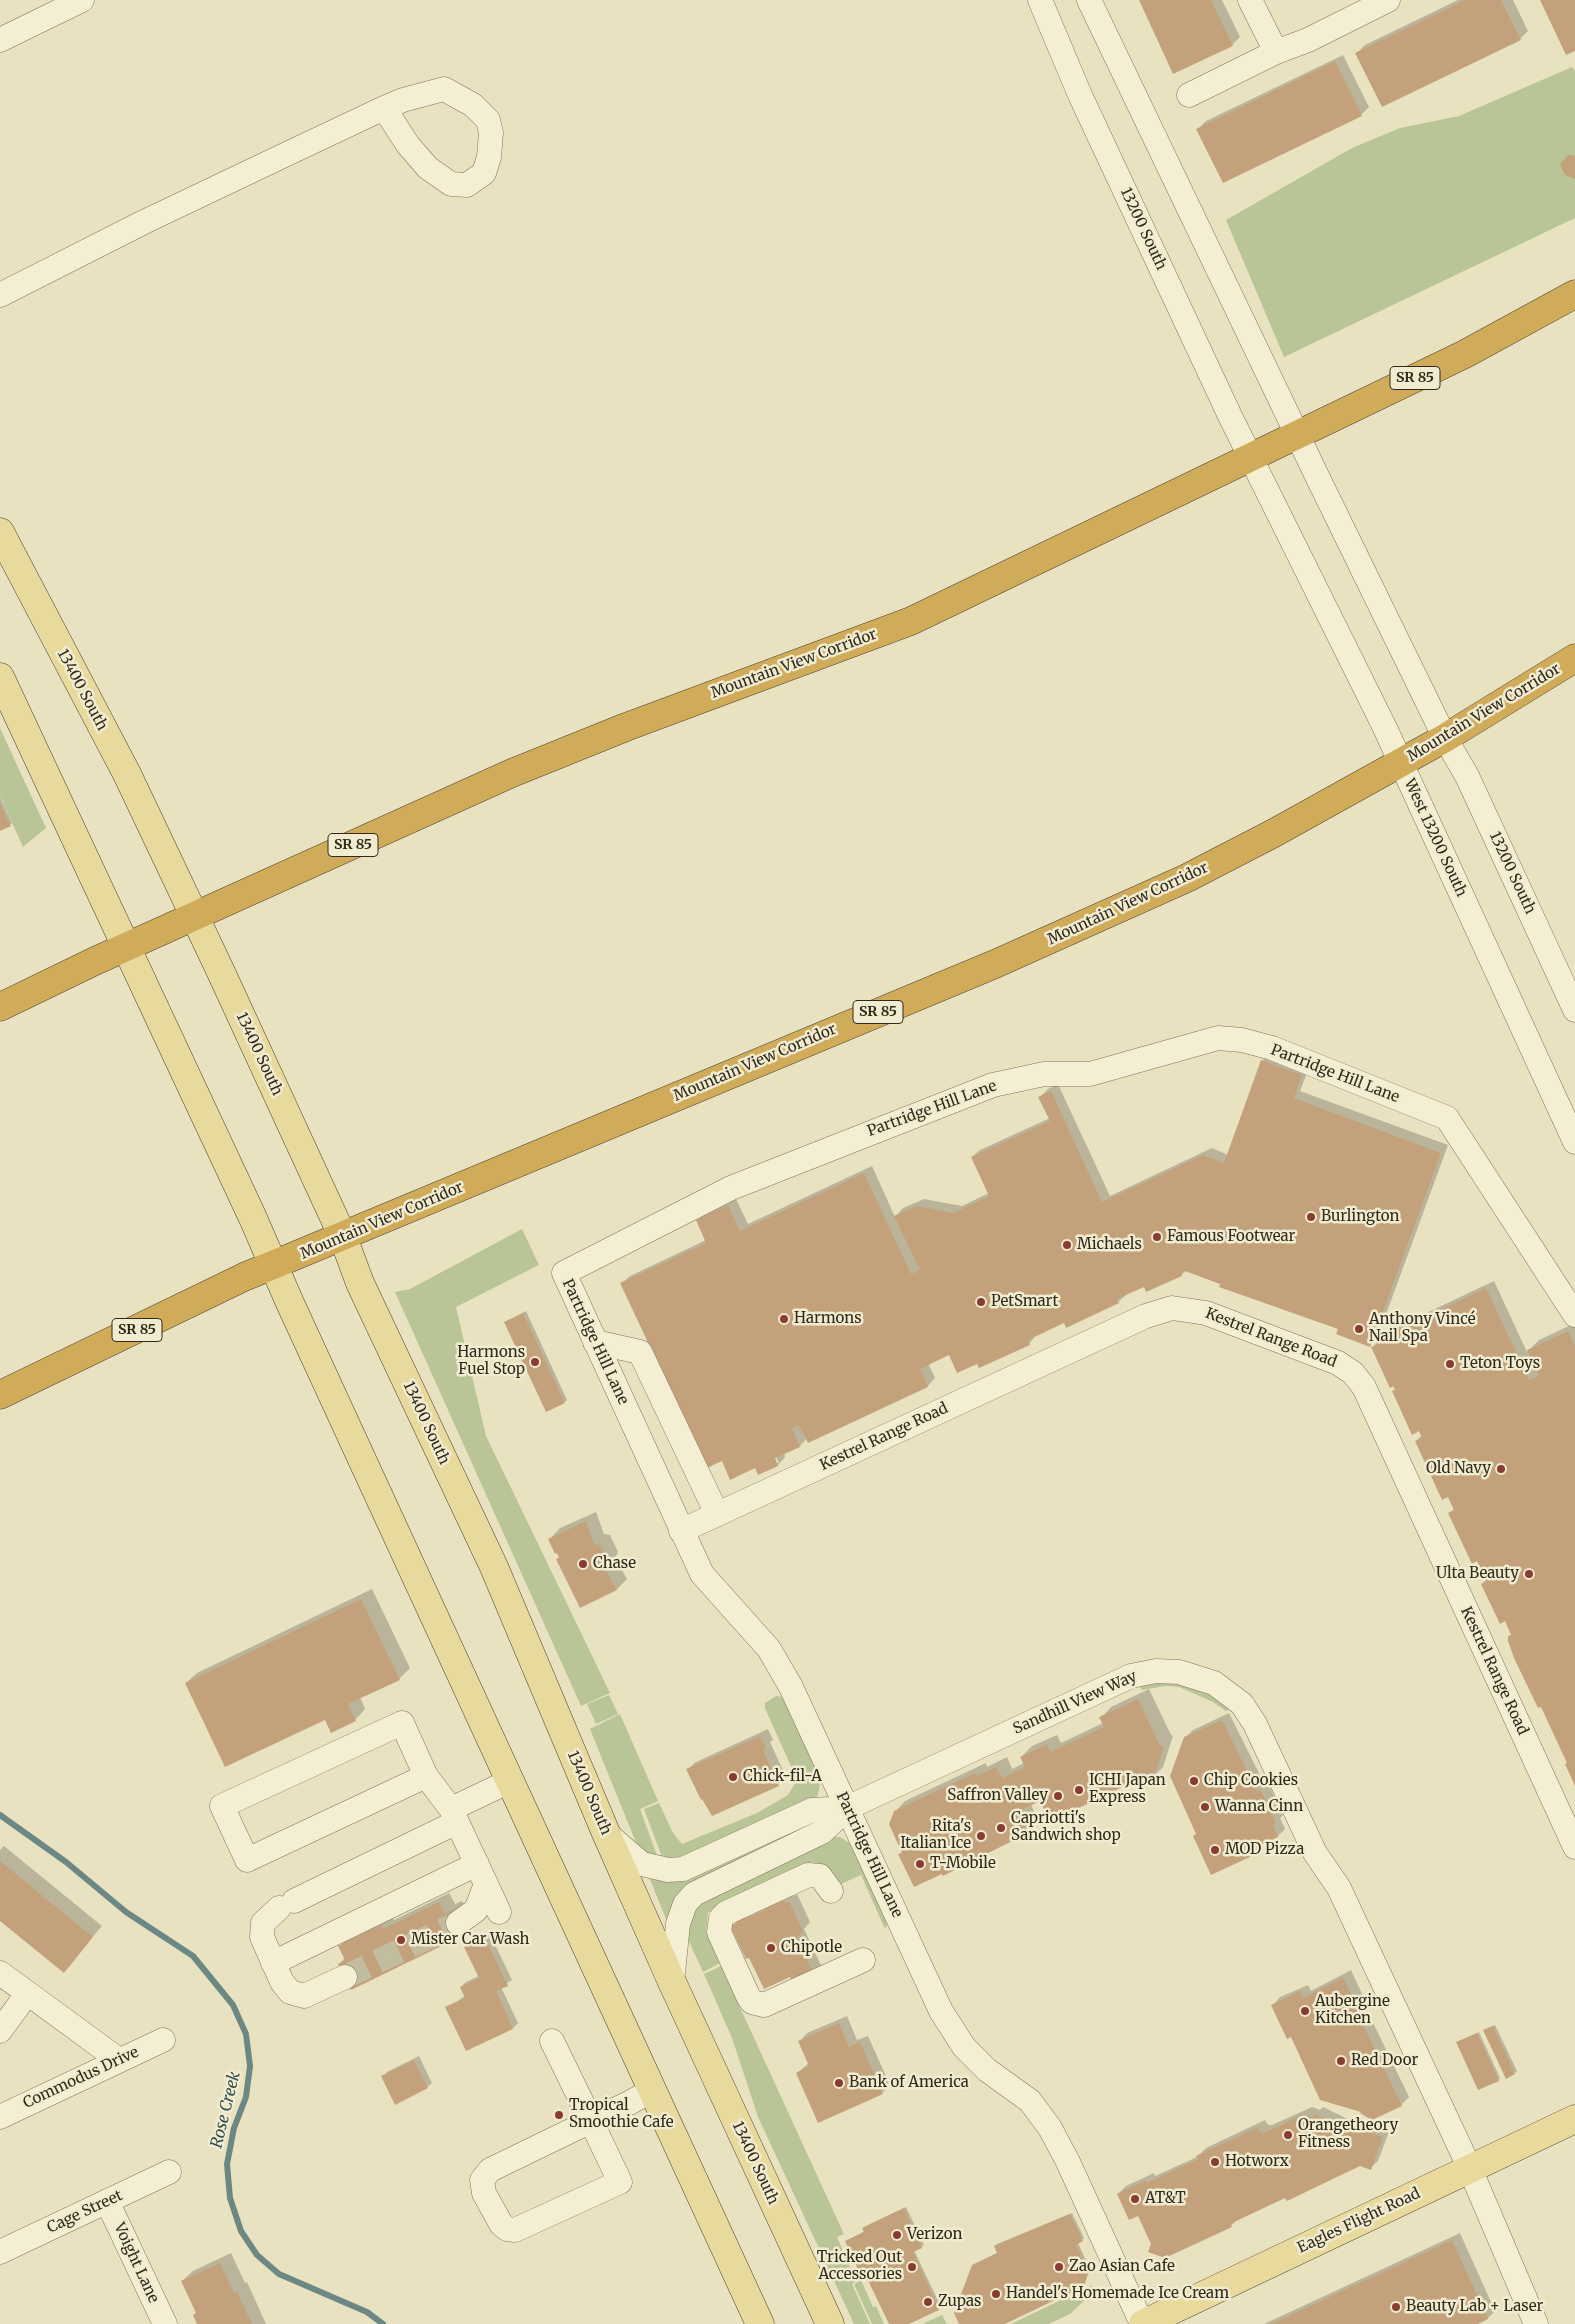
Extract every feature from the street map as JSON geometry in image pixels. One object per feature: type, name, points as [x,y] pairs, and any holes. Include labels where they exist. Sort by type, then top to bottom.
[{"type":"highway","name":"Mountain View Corridor","points":[[0,1007],[127,947],[512,773],[626,727],[911,621],[1465,354],[1575,294]]},
{"type":"highway","name":"Mountain View Corridor","points":[[0,1395],[244,1277],[995,964],[1152,894],[1274,833],[1445,738],[1575,658]]},
{"type":"main road","name":"13400 South","points":[[0,532],[126,774],[343,1237],[360,1283],[494,1567],[606,1833],[672,1982],[830,2324]]},
{"type":"main road","points":[[0,677],[127,947],[760,2324]]},
{"type":"main road","name":"Eagles Flight Road","points":[[1143,2324],[1575,2119]]},
{"type":"street","points":[[0,40],[82,0]]},
{"type":"street","name":"13200 South","points":[[1040,0],[1080,95],[1250,456]]},
{"type":"street","points":[[1089,0],[1445,738]]},
{"type":"street","points":[[1250,0],[1276,52]]},
{"type":"street","points":[[1189,95],[1276,52],[1308,40],[1388,0]]},
{"type":"street","points":[[0,294],[144,222],[384,108],[403,100],[444,89],[473,105],[488,120],[492,133],[489,157],[484,173],[467,185],[451,184],[428,168],[408,145],[384,108]]},
{"type":"street","name":"West 13200 South","points":[[1250,456],[1401,762],[1575,1142]]},
{"type":"street","name":"13200 South","points":[[1445,738],[1467,776],[1575,1010]]},
{"type":"street","name":"Partridge Hill Lane","points":[[1143,2324],[1068,2162],[1050,2128],[1030,2101],[976,2059],[952,2030],[791,1687],[776,1659],[753,1630],[708,1583],[681,1531],[564,1273],[731,1188],[993,1085],[1044,1074],[1090,1074],[1218,1038],[1242,1040],[1272,1048],[1447,1118],[1575,1315]]},
{"type":"street","name":"Kestrel Range Road","points":[[681,1531],[1146,1316],[1172,1308],[1201,1311],[1338,1363],[1353,1373],[1364,1387],[1575,1847]]},
{"type":"street","points":[[595,1342],[640,1352],[717,1514]]},
{"type":"street","name":"Sandhill View Way","points":[[672,1982],[678,1924],[685,1904],[694,1894],[822,1832],[847,1808],[1131,1676],[1156,1671],[1179,1672],[1214,1683],[1242,1704],[1255,1724],[1315,1853],[1340,1888],[1470,2169],[1536,2324]]},
{"type":"street","points":[[426,1776],[247,1860],[222,1806],[402,1723],[426,1776],[454,1816],[498,1912]]},
{"type":"street","points":[[345,1977],[304,1996],[290,1992],[282,1982],[262,1938],[263,1923],[287,1905],[454,1816],[510,1781]]},
{"type":"street","name":"Sandhill View Way","points":[[606,1833],[642,1864],[668,1870],[698,1863],[812,1810],[847,1808]]},
{"type":"street","points":[[458,1923],[476,1910],[481,1874]]},
{"type":"street","points":[[273,1963],[352,1925],[481,1874]]},
{"type":"street","points":[[831,1891],[820,1876],[808,1875],[726,1913],[719,1924],[719,1932],[740,1980],[752,2002],[764,2006],[863,1960]]},
{"type":"street","points":[[0,1973],[119,2060]]},
{"type":"street","points":[[0,2032],[27,1994]]},
{"type":"street","name":"Commodus Drive","points":[[0,2116],[163,2040]]},
{"type":"street","points":[[552,2041],[591,2121],[620,2182],[515,2230],[500,2224],[484,2193],[482,2180],[490,2170],[591,2121],[653,2090]]},
{"type":"street","name":"Cage Street","points":[[0,2252],[169,2172]]},
{"type":"street","name":"Voight Lane","points":[[107,2201],[158,2322]]},
{"type":"green space","points":[[1572,67],[1575,71],[1575,218],[1284,357],[1226,220],[1352,148],[1400,128],[1459,116]]},
{"type":"green space","points":[[0,728],[46,828],[23,847],[0,796]]},
{"type":"green space","points":[[522,1229],[539,1265],[456,1307],[486,1436],[610,1693],[581,1706],[395,1292],[410,1289]]},
{"type":"green space","points":[[1166,1681],[1183,1684],[1212,1695],[1231,1708],[1226,1711],[1213,1702],[1179,1687],[1165,1686],[1142,1690],[1139,1686]]},
{"type":"green space","points":[[609,1695],[618,1714],[596,1724],[587,1704]]},
{"type":"green space","points":[[776,1696],[784,1697],[821,1780],[817,1798],[807,1805],[675,1859],[662,1857],[644,1809],[659,1803],[673,1833],[682,1844],[757,1813],[788,1795],[797,1780],[765,1708],[765,1703]]},
{"type":"green space","points":[[620,1714],[658,1801],[640,1809],[659,1861],[639,1850],[590,1729]]},
{"type":"green space","points":[[813,1817],[818,1828],[670,1920],[666,1919],[649,1877]]},
{"type":"green space","points":[[829,1837],[840,1837],[851,1844],[888,1922],[885,1929],[861,1875],[841,1884],[828,1867],[811,1862],[724,1901],[708,1913],[706,1933],[720,1963],[703,1972],[687,1937],[690,1910],[705,1894]]},
{"type":"green space","points":[[721,1966],[844,2234],[837,2237],[856,2281],[852,2284],[870,2324],[854,2324],[758,2117],[732,2038],[704,1974]]},
{"type":"green space","points":[[861,2280],[873,2307],[876,2306],[884,2324],[872,2324],[854,2284]]},
{"type":"green space","points":[[1092,2285],[1086,2299],[1070,2314],[1049,2324],[1011,2324]]},
{"type":"green space","points":[[942,2315],[947,2324],[922,2324]]},
{"type":"building","points":[[1139,0],[1211,0],[1233,46],[1173,74]]},
{"type":"building","points":[[1465,0],[1501,0],[1521,40],[1382,107],[1355,53]]},
{"type":"building","points":[[1540,0],[1575,0],[1575,51],[1566,55]]},
{"type":"building","points":[[1335,61],[1362,116],[1223,183],[1196,129]]},
{"type":"building","points":[[1568,155],[1575,156],[1575,179],[1565,175],[1560,164]]},
{"type":"building","points":[[0,803],[11,826],[0,831]]},
{"type":"building","points":[[1261,1060],[1302,1075],[1294,1098],[1441,1153],[1370,1347],[1336,1334],[1338,1329],[1219,1287],[1220,1284],[1185,1271],[1181,1273],[1182,1276],[1146,1292],[1144,1287],[1117,1299],[1119,1303],[1066,1328],[1064,1323],[1028,1340],[1030,1345],[979,1368],[977,1364],[957,1373],[949,1355],[920,1369],[928,1387],[808,1443],[799,1425],[792,1428],[800,1447],[775,1458],[778,1466],[758,1475],[755,1468],[730,1480],[722,1461],[707,1468],[620,1283],[706,1243],[696,1220],[728,1205],[740,1231],[864,1173],[911,1274],[920,1270],[894,1216],[916,1206],[953,1213],[989,1196],[971,1157],[1050,1121],[1038,1097],[1051,1091],[1102,1202],[1203,1155],[1224,1163]]},
{"type":"building","points":[[1486,1288],[1529,1380],[1539,1376],[1527,1350],[1568,1331],[1575,1346],[1575,1786],[1565,1764],[1567,1763],[1541,1707],[1538,1708],[1514,1658],[1508,1641],[1508,1636],[1511,1635],[1505,1621],[1500,1624],[1481,1584],[1486,1581],[1480,1567],[1477,1561],[1472,1564],[1448,1513],[1454,1510],[1448,1497],[1442,1500],[1415,1441],[1422,1438],[1419,1431],[1412,1435],[1392,1391],[1395,1390],[1393,1386],[1390,1388],[1371,1347],[1378,1344],[1376,1340]]},
{"type":"building","name":"Harmons Fuel Stop","points":[[523,1313],[565,1403],[546,1412],[504,1322]]},
{"type":"building","name":"Chase","points":[[586,1521],[594,1544],[600,1545],[609,1563],[605,1565],[607,1568],[605,1569],[617,1590],[580,1608],[556,1559],[559,1558],[557,1553],[555,1554],[548,1539]]},
{"type":"building","points":[[361,1599],[400,1680],[348,1704],[356,1721],[331,1733],[325,1720],[225,1767],[185,1683]]},
{"type":"building","points":[[1138,1699],[1160,1746],[1164,1747],[1153,1779],[1145,1776],[1050,1822],[1040,1801],[1019,1811],[1028,1833],[943,1876],[942,1874],[914,1887],[898,1854],[902,1853],[889,1824],[894,1811],[975,1773],[977,1776],[996,1767],[1002,1778],[1025,1767],[1020,1757],[1047,1744],[1050,1752],[1104,1727],[1099,1717]]},
{"type":"building","points":[[1222,1720],[1257,1791],[1261,1790],[1276,1824],[1273,1825],[1278,1837],[1249,1851],[1252,1856],[1211,1875],[1193,1836],[1196,1834],[1170,1776],[1184,1737]]},
{"type":"building","name":"Chick-fil-A","points":[[760,1736],[766,1748],[763,1750],[779,1786],[712,1816],[701,1800],[686,1769]]},
{"type":"building","points":[[0,1861],[93,1937],[64,1973],[0,1921]]},
{"type":"building","name":"Chipotle","points":[[781,1898],[786,1903],[789,1901],[803,1931],[797,1938],[814,1974],[793,1983],[790,1977],[764,1989],[749,1958],[746,1959],[730,1926],[736,1923],[734,1920],[745,1915],[747,1918],[765,1910],[767,1904]]},
{"type":"building","name":"Mister Car Wash","points":[[439,1902],[445,1914],[451,1910],[464,1935],[351,1990],[338,1964],[345,1960],[338,1946],[381,1925],[383,1929]]},
{"type":"building","points":[[485,1938],[508,1986],[496,1991],[513,2029],[466,2051],[445,2007],[465,1998],[460,1987],[479,1978],[464,1947]]},
{"type":"building","name":"Red Door","points":[[1343,1977],[1357,2007],[1355,2008],[1402,2106],[1372,2120],[1361,2112],[1320,2100],[1291,2037],[1287,2039],[1271,2005],[1300,1991],[1303,1998]]},
{"type":"building","name":"Bank of America","points":[[839,2023],[849,2047],[860,2042],[883,2094],[818,2123],[796,2073],[809,2066],[798,2041]]},
{"type":"building","points":[[1493,2026],[1515,2074],[1506,2079],[1483,2030]]},
{"type":"building","points":[[1477,2033],[1499,2081],[1478,2090],[1456,2042]]},
{"type":"building","points":[[414,2060],[428,2088],[395,2105],[381,2076]]},
{"type":"building","points":[[1304,2114],[1313,2118],[1314,2114],[1350,2131],[1352,2126],[1383,2137],[1371,2170],[1360,2166],[1287,2201],[1285,2198],[1230,2224],[1232,2227],[1165,2258],[1148,2252],[1151,2244],[1138,2216],[1129,2220],[1117,2194],[1146,2180],[1147,2183],[1198,2159],[1196,2156],[1258,2127],[1260,2132],[1264,2133]]},
{"type":"building","points":[[904,2208],[922,2248],[913,2252],[939,2310],[909,2324],[889,2324],[864,2272],[860,2274],[845,2241],[864,2232],[862,2228]]},
{"type":"building","points":[[1070,2214],[1083,2241],[1076,2245],[1088,2272],[1084,2286],[1005,2324],[959,2324],[954,2313],[972,2265],[997,2253],[994,2246]]},
{"type":"building","points":[[1452,2240],[1488,2319],[1478,2324],[1271,2324]]},
{"type":"building","points":[[220,2263],[234,2293],[237,2292],[252,2324],[197,2324],[193,2315],[196,2313],[181,2281]]},
{"type":"waterway","name":"Rose Creek","points":[[0,1815],[66,1862],[126,1912],[193,1956],[233,2005],[246,2034],[250,2066],[246,2097],[234,2128],[227,2164],[230,2198],[241,2231],[257,2255],[279,2274],[367,2312],[383,2324]]},
{"type":"tunnel","points":[[345,1977],[458,1923]]},
{"type":"place","name":"Burlington","points":[[1311,1217]]},
{"type":"place","name":"Famous Footwear","points":[[1157,1237]]},
{"type":"place","name":"Michaels","points":[[1067,1245]]},
{"type":"place","name":"PetSmart","points":[[981,1302]]},
{"type":"place","name":"Harmons","points":[[784,1319]]},
{"type":"place","name":"Anthony Vincé Nail Spa","points":[[1359,1329]]},
{"type":"place","name":"Harmons Fuel Stop","points":[[535,1362]]},
{"type":"place","name":"Teton Toys","points":[[1450,1364]]},
{"type":"place","name":"Old Navy","points":[[1501,1469]]},
{"type":"place","name":"Chase","points":[[583,1564]]},
{"type":"place","name":"Ulta Beauty","points":[[1529,1574]]},
{"type":"place","name":"Chick-fil-A","points":[[733,1777]]},
{"type":"place","name":"Chip Cookies","points":[[1194,1781]]},
{"type":"place","name":"ICHI Japan Express","points":[[1079,1790]]},
{"type":"place","name":"Saffron Valley","points":[[1058,1796]]},
{"type":"place","name":"Wanna Cinn","points":[[1205,1807]]},
{"type":"place","name":"Capriotti's Sandwich shop","points":[[1001,1828]]},
{"type":"place","name":"Rita's Italian Ice","points":[[981,1836]]},
{"type":"place","name":"MOD Pizza","points":[[1215,1850]]},
{"type":"place","name":"T-Mobile","points":[[920,1864]]},
{"type":"place","name":"Mister Car Wash","points":[[401,1940]]},
{"type":"place","name":"Chipotle","points":[[771,1948]]},
{"type":"place","name":"Aubergine Kitchen","points":[[1305,2011]]},
{"type":"place","name":"Red Door","points":[[1341,2061]]},
{"type":"place","name":"Bank of America","points":[[839,2083]]},
{"type":"place","name":"Tropical Smoothie Cafe","points":[[559,2115]]},
{"type":"place","name":"Orangetheory Fitness","points":[[1288,2135]]},
{"type":"place","name":"Hotworx","points":[[1215,2162]]},
{"type":"place","name":"AT&T","points":[[1135,2199]]},
{"type":"place","name":"Verizon","points":[[897,2235]]},
{"type":"place","name":"Tricked Out Accessories","points":[[912,2267]]},
{"type":"place","name":"Zao Asian Cafe","points":[[1059,2267]]},
{"type":"place","name":"Handel's Homemade Ice Cream","points":[[996,2294]]},
{"type":"place","name":"Zupas","points":[[928,2302]]},
{"type":"place","name":"Beauty Lab + Laser","points":[[1396,2307]]}]
